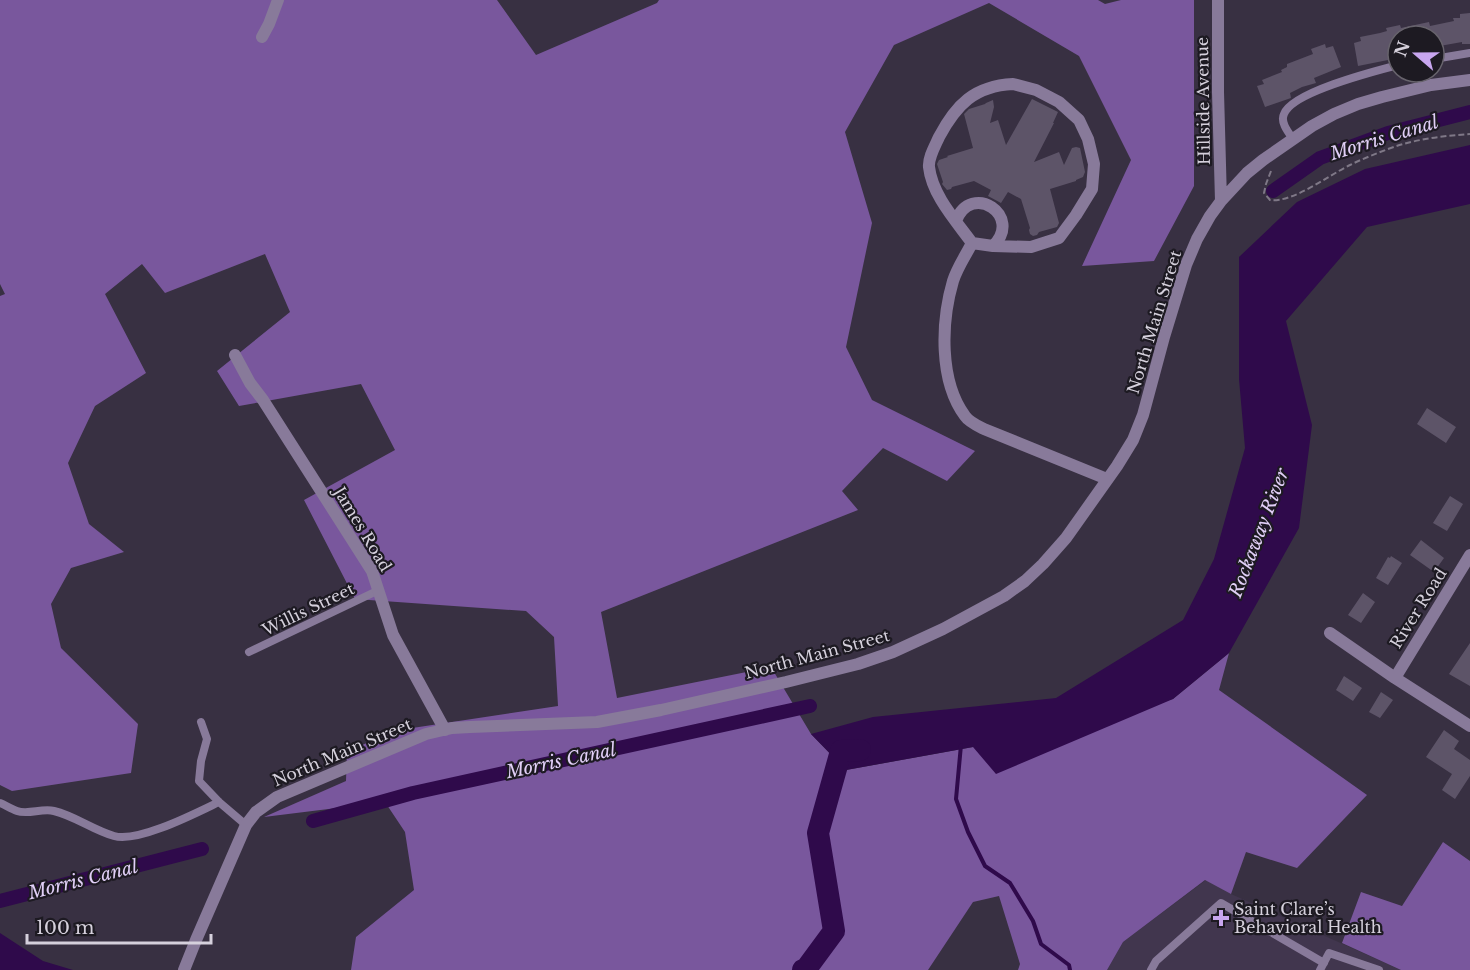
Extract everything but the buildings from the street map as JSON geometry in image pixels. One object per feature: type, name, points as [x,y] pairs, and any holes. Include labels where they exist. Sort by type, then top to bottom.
[{"type":"street","points":[[261,37],[269,24],[278,0]]},
{"type":"street","name":"Hillside Avenue","points":[[1218,0],[1221,201]]},
{"type":"street","name":"North Main Street","points":[[184,970],[246,825],[256,812],[277,797],[426,734],[470,727],[597,722],[661,710],[858,664],[893,652],[943,629],[1004,596],[1025,581],[1066,538],[1133,440],[1143,416],[1186,265],[1197,239],[1221,201],[1263,160],[1312,126],[1334,114],[1382,96],[1431,85],[1470,80]]},
{"type":"street","points":[[1012,84],[1036,90],[1059,102],[1079,120],[1088,139],[1094,164],[1092,189],[1059,238],[1031,247],[972,243],[956,221],[937,193],[929,166],[934,148],[954,112],[971,95],[997,85],[1012,84]]},
{"type":"street","points":[[956,221],[966,206],[978,203],[990,206],[999,214],[1002,225],[1000,236],[993,246]]},
{"type":"street","points":[[972,243],[954,279],[947,308],[944,345],[950,388],[966,418],[984,429],[1107,479]]},
{"type":"street","name":"James Road","points":[[235,355],[250,383],[372,571],[393,635],[445,730]]},
{"type":"street","name":"River Road","points":[[1395,678],[1470,555]]},
{"type":"street","points":[[1330,633],[1470,726]]},
{"type":"lane","points":[[1446,57],[1470,53]]},
{"type":"lane","points":[[1293,139],[1286,128],[1283,118],[1284,111],[1332,85],[1386,69]]},
{"type":"lane","name":"Willis Street","points":[[249,652],[379,590]]},
{"type":"lane","points":[[201,723],[207,739],[199,781],[246,825]]},
{"type":"lane","points":[[0,803],[18,812],[52,810],[117,837],[135,836],[171,824],[219,802]]},
{"type":"lane","points":[[1151,970],[1156,961],[1221,903],[1322,967],[1329,953],[1379,970]]},
{"type":"path","points":[[1271,171],[1264,193],[1270,200],[1277,201],[1294,196],[1350,165],[1390,148],[1431,137],[1470,134]]},
{"type":"shaded area","points":[[0,0],[497,0],[536,55],[657,3],[659,0],[1098,0],[1105,4],[1121,0],[1194,0],[1194,186],[1154,261],[1082,266],[1131,160],[1079,56],[989,3],[894,45],[845,132],[872,223],[846,347],[872,400],[975,451],[947,481],[883,448],[842,491],[858,510],[601,612],[617,698],[771,667],[811,734],[846,770],[973,747],[1173,699],[1229,653],[1219,690],[1367,795],[1297,868],[1246,852],[1231,894],[1205,880],[1123,942],[1107,970],[1018,970],[1020,964],[999,896],[973,902],[928,970],[351,970],[356,937],[414,890],[405,832],[385,802],[264,817],[346,781],[347,751],[399,730],[558,706],[554,637],[526,611],[355,599],[304,500],[395,450],[361,384],[239,406],[217,371],[290,312],[265,254],[165,293],[142,264],[105,294],[146,373],[95,406],[68,463],[89,524],[124,552],[71,568],[51,604],[61,648],[138,724],[131,773],[12,791],[0,785],[0,296],[5,294],[0,284]]},
{"type":"shaded area","points":[[1443,842],[1470,861],[1470,970],[1401,970],[1342,943],[1361,892],[1402,906]]},
{"type":"shaded area","name":"Saint Clare’s Behavioral Health","points":[[1206,880],[1231,894],[1401,970],[1107,970],[1123,942]]},
{"type":"water","points":[[1470,145],[1470,204],[1367,227],[1286,321],[1312,425],[1299,528],[1229,653],[1173,699],[996,774],[973,747],[846,770],[811,734],[873,717],[1056,698],[1183,620],[1214,559],[1245,448],[1239,379],[1239,257],[1297,202],[1365,169]]},
{"type":"water","points":[[0,933],[43,961],[73,970],[0,970]]},
{"type":"waterway","name":"Morris Canal","points":[[1273,191],[1320,158],[1388,133],[1470,112]]},
{"type":"waterway","name":"Morris Canal","points":[[313,821],[413,793],[810,706]]},
{"type":"waterway","points":[[961,745],[956,799],[968,832],[985,866],[1010,883],[1033,921],[1041,944],[1069,965],[1070,970]]},
{"type":"waterway","name":"Rockaway River","points":[[803,970],[834,931],[818,833],[841,751],[860,750]]},
{"type":"waterway","name":"Morris Canal","points":[[0,901],[202,849]]},
{"type":"place","name":"Saint Clare’s Behavioral Health","points":[[1221,918]]}]
